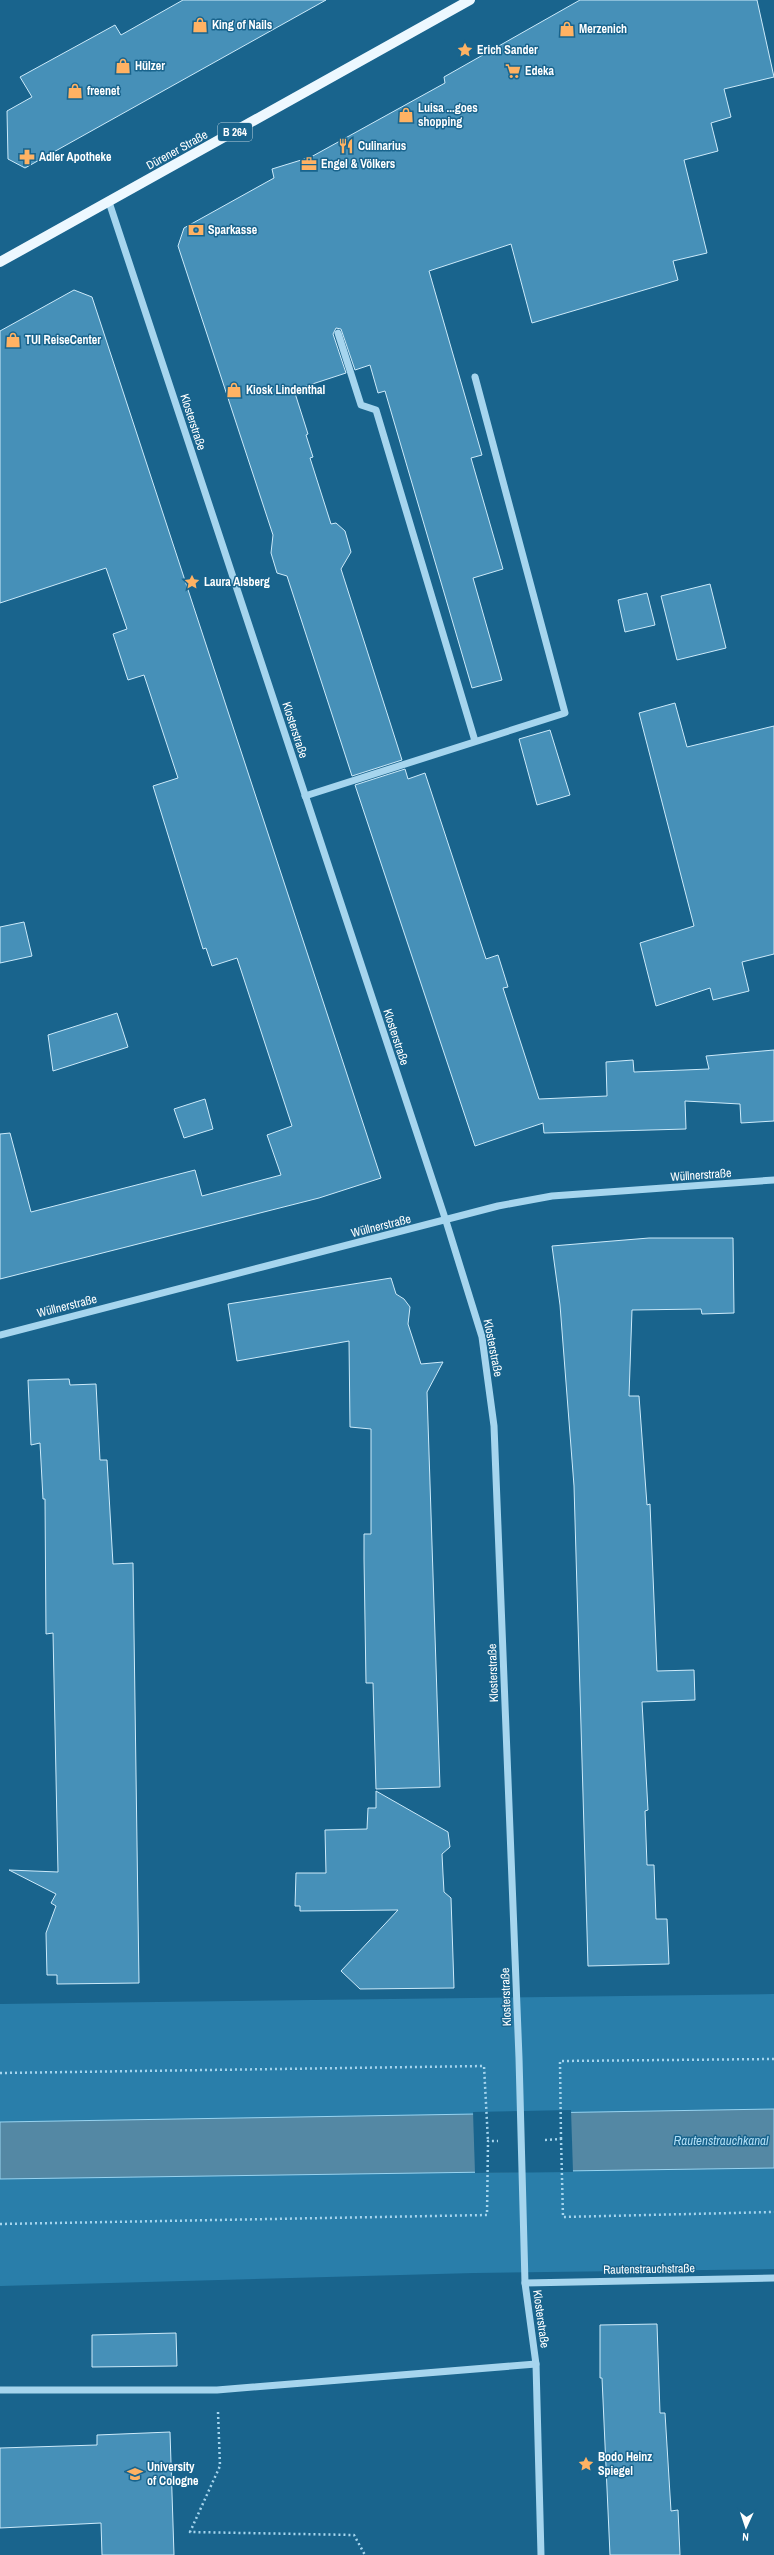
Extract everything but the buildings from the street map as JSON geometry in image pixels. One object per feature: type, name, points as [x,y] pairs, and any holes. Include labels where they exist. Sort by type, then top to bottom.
[{"type":"main road","name":"Dürener Straße","points":[[0,262],[470,0]]},
{"type":"street","name":"Klosterstraße","points":[[109,202],[446,1221],[482,1337],[494,1426],[520,2110],[525,2283],[536,2364],[541,2555]]},
{"type":"street","points":[[338,333],[361,405],[376,410],[474,741]]},
{"type":"street","points":[[305,796],[565,713],[475,377]]},
{"type":"street","name":"Wüllnerstraße","points":[[0,1335],[446,1221],[498,1206],[552,1196],[774,1180]]},
{"type":"street","name":"Rautenstrauchstraße","points":[[525,2283],[774,2278]]},
{"type":"street","points":[[0,2390],[217,2390],[536,2364]]},
{"type":"path","points":[[561,2140],[560,2061],[774,2060]]},
{"type":"path","points":[[0,2073],[484,2066],[488,2141]]},
{"type":"path","points":[[561,2172],[562,2217],[774,2212]]},
{"type":"path","points":[[0,2224],[487,2215],[488,2173]]},
{"type":"path","points":[[217,2390],[220,2466],[190,2532],[354,2535],[365,2555]]},
{"type":"shaded area","points":[[774,1994],[774,2269],[474,2273],[0,2286],[0,2004]]},
{"type":"water","name":"Rautenstrauchkanal","points":[[774,2109],[774,2168],[0,2179],[0,2122]]},
{"type":"pier","points":[[571,2110],[573,2172],[475,2173],[473,2112]]},
{"type":"place","name":"King of Nails","points":[[200,25]]},
{"type":"place","name":"Merzenich","points":[[567,29]]},
{"type":"place","name":"Erich Sander","points":[[465,50]]},
{"type":"place","name":"Hülzer","points":[[123,66]]},
{"type":"place","name":"Edeka","points":[[513,71]]},
{"type":"place","name":"freenet","points":[[75,91]]},
{"type":"place","name":"Luisa ...goes shopping","points":[[406,115]]},
{"type":"place","name":"Culinarius","points":[[346,146]]},
{"type":"place","name":"Adler Apotheke","points":[[27,157]]},
{"type":"place","name":"Engel & Völkers","points":[[309,164]]},
{"type":"place","name":"Sparkasse","points":[[196,230]]},
{"type":"place","name":"TUI ReiseCenter","points":[[13,340]]},
{"type":"place","name":"Kiosk Lindenthal","points":[[234,390]]},
{"type":"place","name":"Laura Alsberg","points":[[192,582]]},
{"type":"place","name":"Bodo Heinz Spiegel","points":[[586,2464]]},
{"type":"place","name":"University of Cologne","points":[[135,2474]]}]
